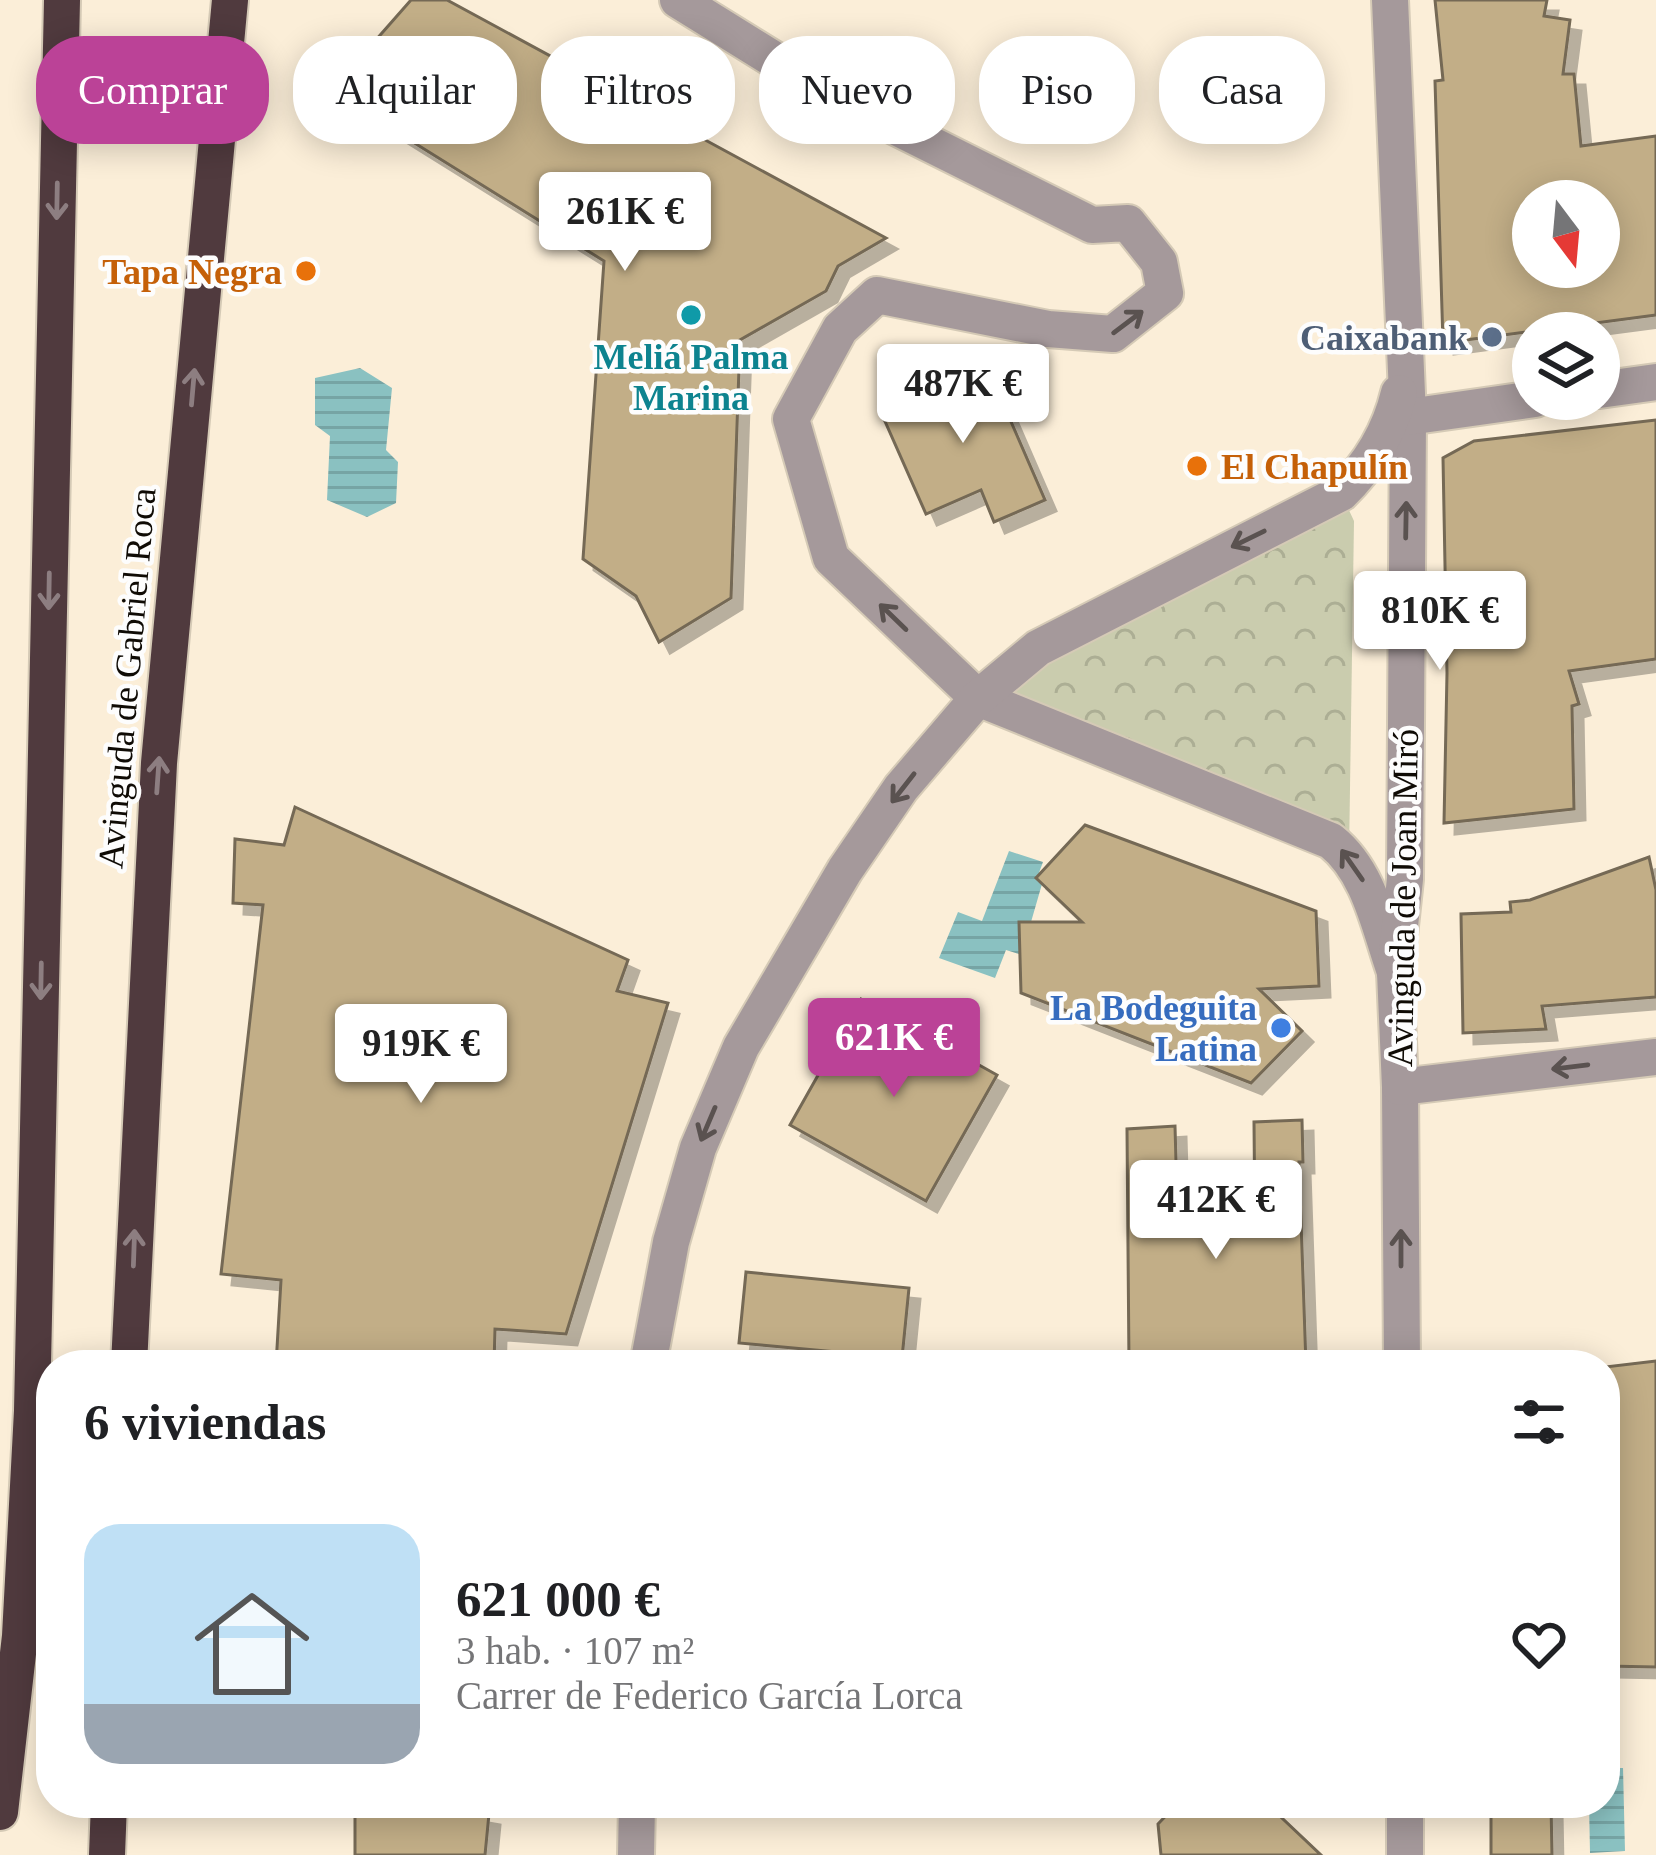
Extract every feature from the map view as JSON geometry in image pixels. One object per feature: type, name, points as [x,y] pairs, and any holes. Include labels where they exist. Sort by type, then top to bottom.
[{"type":"highway","name":"Avinguda de Gabriel Roca","points":[[0,1812],[20,1636],[32,1411],[62,0]]},
{"type":"highway","name":"Avinguda de Gabriel Roca","points":[[131,1350],[157,785],[230,0]]},
{"type":"highway","points":[[107,1855],[108,1818]]},
{"type":"street","points":[[678,0],[827,93],[1092,225],[1128,223],[1159,262],[1166,293],[1113,334],[1048,329],[877,295],[840,329],[791,418],[831,558],[978,698],[1331,841],[1349,855],[1362,878],[1395,972]]},
{"type":"street","name":"Avinguda de Joan Miró","points":[[1390,0],[1408,417],[1403,728],[1406,879],[1395,972],[1402,1350]]},
{"type":"street","points":[[651,1350],[671,1242],[698,1148],[740,1047],[856,854],[902,788],[978,698],[1038,648],[1341,493],[1360,474],[1381,440],[1404,372]]},
{"type":"street","points":[[1620,387],[1656,382]]},
{"type":"street","points":[[1408,417],[1512,402]]},
{"type":"street","points":[[1400,1088],[1656,1057]]},
{"type":"street","points":[[636,1855],[637,1818]]},
{"type":"street","points":[[1405,1818],[1405,1855]]},
{"type":"green space","points":[[1341,493],[1354,521],[1349,855],[978,698]]},
{"type":"water","points":[[360,368],[392,388],[386,450],[398,462],[396,503],[367,517],[327,500],[330,436],[315,425],[315,378]]},
{"type":"water","points":[[1009,851],[1043,862],[1031,922],[1019,922],[1019,954],[1006,950],[995,978],[939,958],[958,912],[982,921]]},
{"type":"water","points":[[1623,1768],[1625,1851],[1590,1853],[1589,1818],[1620,1818]]},
{"type":"building","name":"Meliá Palma Marina","points":[[411,0],[447,0],[513,36],[379,36]]},
{"type":"building","points":[[1435,0],[1547,0],[1544,16],[1570,20],[1563,74],[1574,74],[1581,146],[1656,136],[1656,315],[1620,320],[1620,312],[1512,312],[1512,334],[1443,343],[1435,81],[1443,80]]},
{"type":"building","name":"Meliá Palma Marina","points":[[517,38],[541,51],[541,144],[713,144],[886,238],[838,266],[826,291],[740,340],[731,598],[659,642],[636,596],[583,559],[604,261],[416,144],[517,144]]},
{"type":"building","points":[[986,364],[1045,500],[994,522],[981,490],[926,514],[880,410]]},
{"type":"building","points":[[1656,420],[1656,659],[1569,671],[1579,704],[1572,706],[1574,809],[1444,823],[1443,458],[1474,441]]},
{"type":"building","points":[[295,807],[628,960],[617,991],[668,1003],[566,1334],[495,1329],[494,1350],[277,1350],[281,1280],[221,1274],[263,905],[233,903],[235,839],[284,845]]},
{"type":"building","points":[[1085,825],[1316,911],[1319,986],[1259,989],[1302,1031],[1251,1083],[1021,993],[1019,922],[1082,922],[1036,878]]},
{"type":"building","points":[[1649,857],[1656,890],[1656,997],[1542,1006],[1546,1029],[1463,1033],[1461,914],[1511,912],[1510,902],[1530,900]]},
{"type":"building","points":[[861,999],[997,1075],[926,1201],[790,1125]]},
{"type":"building","points":[[1302,1120],[1303,1162],[1299,1162],[1305,1350],[1129,1350],[1127,1129],[1175,1126],[1178,1233],[1255,1232],[1254,1122]]},
{"type":"building","points":[[746,1272],[909,1288],[903,1350],[815,1350],[739,1343]]},
{"type":"building","points":[[1656,1361],[1656,1667],[1620,1666],[1620,1365]]},
{"type":"building","points":[[355,1818],[489,1818],[485,1855],[355,1855]]},
{"type":"building","points":[[1164,1818],[1282,1818],[1321,1855],[1161,1855],[1158,1824]]},
{"type":"building","points":[[1491,1818],[1551,1818],[1552,1855],[1491,1855]]},
{"type":"place","name":"Tapa Negra","points":[[306,271]]},
{"type":"place","name":"Meliá Palma Marina","points":[[691,315]]},
{"type":"place","name":"Caixabank","points":[[1492,337]]},
{"type":"place","name":"El Chapulín","points":[[1197,466]]},
{"type":"place","name":"La Bodeguita Latina","points":[[1281,1028]]}]
